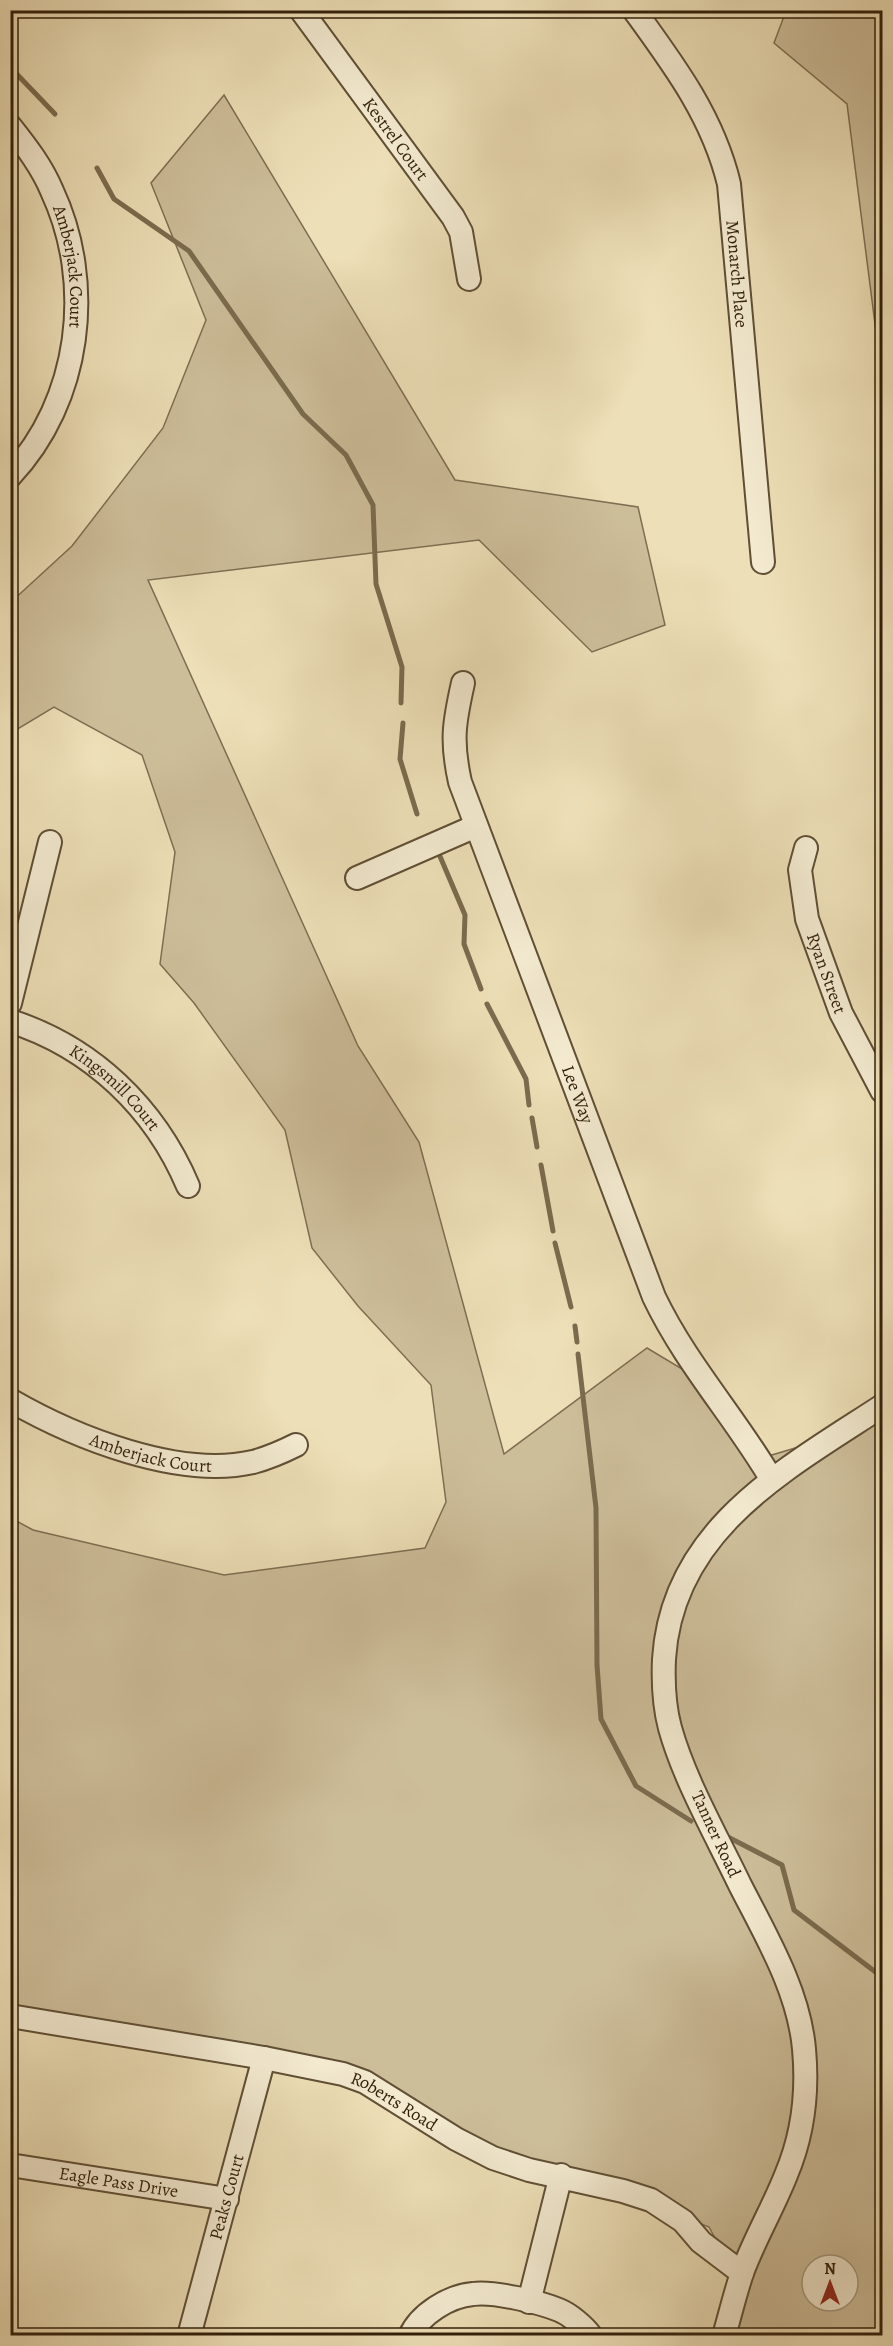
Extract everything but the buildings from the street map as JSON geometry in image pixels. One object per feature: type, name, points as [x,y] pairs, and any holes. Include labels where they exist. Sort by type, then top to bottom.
[{"type":"street","name":"Kestrel Court","points":[[301,10],[453,218],[461,232],[469,279]]},
{"type":"street","name":"Monarch Place","points":[[634,10],[702,110],[712,129],[729,184],[763,562]]},
{"type":"street","name":"Amberjack Court","points":[[10,126],[39,165],[62,214],[74,263],[77,311],[72,356],[59,398],[38,440],[10,476]]},
{"type":"street","name":"Lee Way","points":[[463,683],[454,723],[453,747],[459,782],[654,1298],[681,1348],[758,1456],[772,1480]]},
{"type":"street","points":[[357,878],[476,826]]},
{"type":"street","points":[[10,1004],[50,842]]},
{"type":"street","name":"Ryan Street","points":[[806,848],[800,870],[807,919],[841,1013],[877,1065],[882,1091]]},
{"type":"street","name":"Kingsmill Court","points":[[10,1021],[35,1029],[72,1048],[109,1074],[140,1107],[165,1141],[188,1186]]},
{"type":"street","name":"Amberjack Court","points":[[10,1400],[70,1432],[125,1450],[172,1461],[213,1465],[252,1462],[296,1445]]},
{"type":"street","name":"Tanner Road","points":[[724,2336],[742,2273],[787,2174],[798,2140],[804,2108],[804,2046],[796,2008],[772,1948],[676,1749],[664,1694],[663,1670],[669,1620],[693,1562],[716,1532],[772,1480],[882,1407]]},
{"type":"street","name":"Roberts Road","points":[[10,2016],[264,2058],[342,2074],[365,2082],[476,2150],[529,2170],[561,2175],[623,2191],[665,2207],[683,2221],[701,2242],[742,2273]]},
{"type":"street","name":"Peaks Court","points":[[189,2336],[264,2058]]},
{"type":"street","name":"Eagle Pass Drive","points":[[10,2165],[227,2199]]},
{"type":"street","points":[[529,2302],[561,2175]]},
{"type":"street","points":[[410,2336],[414,2326],[439,2305],[473,2294],[529,2302],[560,2310],[591,2336]]},
{"type":"shaded area","points":[[786,11],[882,11],[882,379],[847,104],[774,43]]},
{"type":"shaded area","points":[[224,95],[455,480],[638,507],[665,625],[592,652],[479,540],[148,580],[358,1046],[419,1142],[504,1454],[647,1348],[729,1397],[765,1457],[882,1422],[882,2335],[722,2335],[734,2273],[709,2227],[600,2183],[549,2178],[391,2092],[11,2016],[11,1518],[33,1530],[224,1575],[425,1548],[446,1502],[431,1385],[358,1306],[312,1248],[285,1130],[194,1003],[160,964],[175,852],[142,755],[54,707],[11,733],[11,602],[72,546],[163,428],[206,320],[151,183]]},
{"type":"waterway","points":[[10,67],[55,114]]},
{"type":"waterway","points":[[97,168],[114,199],[189,251],[303,414],[346,455],[373,505],[376,584],[402,667],[401,703]]},
{"type":"waterway","points":[[403,723],[400,759],[417,814]]},
{"type":"waterway","points":[[439,854],[465,915],[464,944],[481,989]]},
{"type":"waterway","points":[[487,1004],[526,1079],[529,1105]]},
{"type":"waterway","points":[[532,1118],[537,1147]]},
{"type":"waterway","points":[[541,1165],[553,1231]]},
{"type":"waterway","points":[[555,1243],[571,1307]]},
{"type":"waterway","points":[[575,1326],[577,1342]]},
{"type":"waterway","points":[[578,1354],[596,1508],[597,1665],[601,1719],[636,1786],[691,1821]]},
{"type":"waterway","points":[[724,1835],[782,1865],[794,1910],[882,1977]]}]
